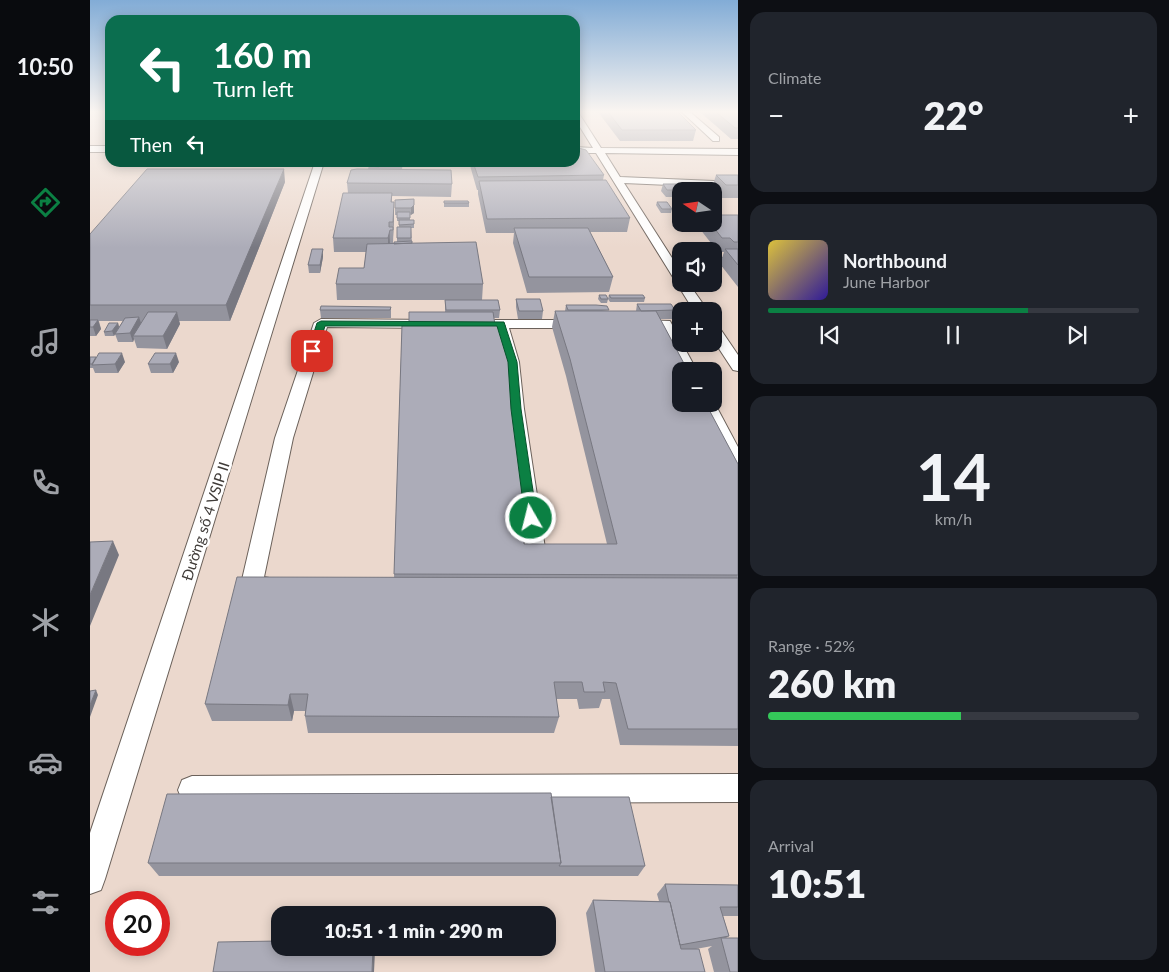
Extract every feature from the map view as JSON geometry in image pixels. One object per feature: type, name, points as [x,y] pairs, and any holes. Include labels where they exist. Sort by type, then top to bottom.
[{"type":"street","points":[[602,157],[616,180],[618,192],[672,258]]},
{"type":"street","name":"Đường số 4 VSIP II","points":[[90,879],[318,167]]},
{"type":"street","points":[[616,180],[738,185]]},
{"type":"street","points":[[722,262],[738,262]]},
{"type":"street","points":[[290,587],[252,584],[284,438],[321,323],[588,324]]},
{"type":"street","points":[[501,324],[512,362],[516,409],[536,555]]},
{"type":"street","points":[[626,324],[665,324],[685,362]]},
{"type":"street","points":[[722,342],[738,367]]},
{"type":"street","points":[[710,412],[738,464]]},
{"type":"street","points":[[192,790],[738,788]]},
{"type":"shaded area","points":[[90,157],[105,157],[105,167],[580,167],[580,157],[738,157],[738,972],[90,972]]},
{"type":"building","points":[[580,157],[591,157],[604,175],[478,177],[475,167],[580,167]]},
{"type":"building","points":[[147,169],[284,169],[226,305],[90,305],[90,234]]},
{"type":"building","points":[[351,170],[451,170],[452,184],[347,183]]},
{"type":"building","points":[[716,175],[738,175],[738,185],[726,185]]},
{"type":"building","points":[[606,180],[630,218],[487,219],[479,181]]},
{"type":"building","points":[[663,184],[672,184],[672,190],[667,190]]},
{"type":"building","points":[[343,193],[392,193],[391,202],[394,202],[393,222],[389,222],[389,227],[393,227],[393,230],[390,230],[388,238],[333,238]]},
{"type":"building","points":[[414,199],[414,205],[411,208],[395,208],[395,200]]},
{"type":"building","points":[[444,201],[468,201],[469,203],[444,203]]},
{"type":"building","points":[[657,202],[667,202],[672,209],[662,209]]},
{"type":"building","points":[[397,212],[410,212],[410,218],[397,218]]},
{"type":"building","points":[[722,215],[738,215],[738,242],[734,242],[730,238],[722,238],[717,232],[722,232]]},
{"type":"building","points":[[399,220],[414,220],[414,224],[399,225]]},
{"type":"building","points":[[397,227],[411,227],[411,238],[397,238]]},
{"type":"building","points":[[514,228],[588,228],[613,277],[529,277]]},
{"type":"building","points":[[412,241],[412,243],[394,244],[394,242]]},
{"type":"building","points":[[476,242],[483,284],[336,284],[339,268],[364,268],[367,244]]},
{"type":"building","points":[[312,249],[323,249],[320,265],[308,265]]},
{"type":"building","points":[[725,249],[738,249],[738,265]]},
{"type":"building","points":[[599,295],[606,295],[608,299],[601,299]]},
{"type":"building","points":[[609,295],[643,295],[645,298],[611,298]]},
{"type":"building","points":[[516,299],[540,299],[543,311],[519,311]]},
{"type":"building","points":[[445,300],[498,300],[500,310],[446,310]]},
{"type":"building","points":[[637,304],[672,306],[672,310],[641,311]]},
{"type":"building","points":[[566,305],[607,306],[609,310],[568,310]]},
{"type":"building","points":[[321,306],[391,307],[390,310],[320,310]]},
{"type":"building","points":[[555,311],[656,311],[672,341],[672,352],[678,352],[683,362],[672,362],[672,412],[710,412],[738,464],[738,575],[394,574],[402,325],[409,325],[409,312],[493,312],[495,325],[505,325],[530,516],[520,519],[524,544],[617,544],[570,359]]},
{"type":"building","points":[[148,312],[177,312],[163,336],[133,336]]},
{"type":"building","points":[[139,317],[130,333],[115,334],[125,318]]},
{"type":"building","points":[[90,320],[98,320],[93,327],[90,327]]},
{"type":"building","points":[[109,323],[118,323],[112,331],[104,332]]},
{"type":"building","points":[[99,353],[122,353],[115,364],[92,365]]},
{"type":"building","points":[[155,353],[176,353],[170,364],[148,364]]},
{"type":"building","points":[[90,357],[96,357],[92,364],[90,364]]},
{"type":"building","points":[[113,541],[90,595],[90,542]]},
{"type":"building","points":[[237,577],[738,578],[738,729],[628,729],[616,683],[603,682],[605,692],[584,692],[582,682],[554,682],[559,717],[305,716],[308,694],[290,694],[288,705],[205,704]]},
{"type":"building","points":[[96,690],[90,705],[90,691]]},
{"type":"building","points":[[551,793],[561,863],[148,863],[167,794]]},
{"type":"building","points":[[551,797],[629,797],[645,866],[559,866],[561,863]]},
{"type":"building","points":[[665,884],[738,885],[738,907],[720,907],[729,936],[680,945]]},
{"type":"building","points":[[593,900],[670,902],[681,949],[699,949],[705,972],[605,972]]},
{"type":"building","points":[[721,938],[738,938],[738,972],[730,972]]},
{"type":"building","points":[[271,941],[271,956],[373,956],[372,972],[213,972],[218,942]]},
{"type":"route","points":[[312,351],[321,323],[501,324],[512,362],[516,409],[531,518]]}]
